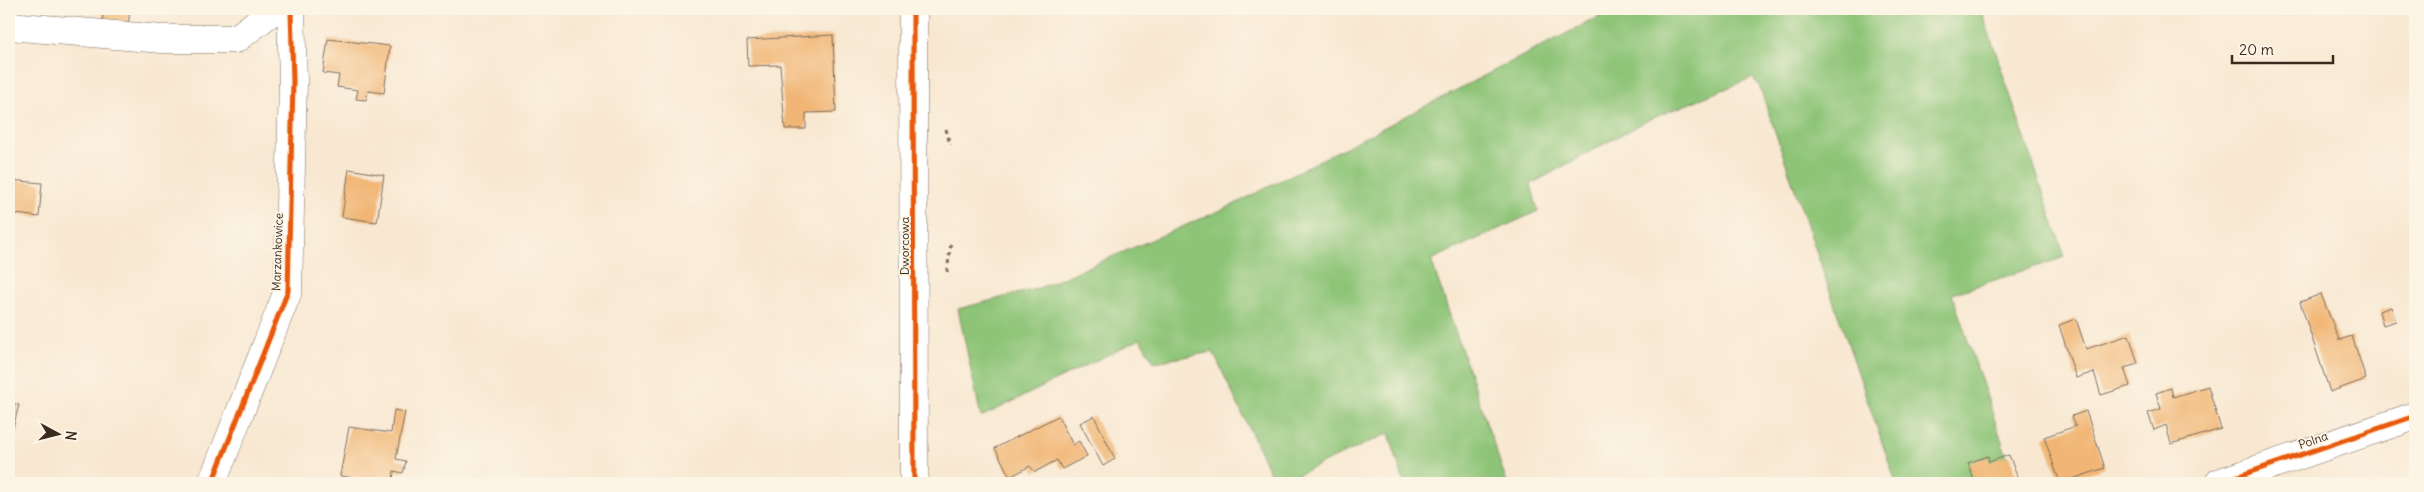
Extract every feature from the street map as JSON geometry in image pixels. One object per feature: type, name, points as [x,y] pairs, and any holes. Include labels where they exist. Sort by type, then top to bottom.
[{"type":"street","points":[[9,26],[162,39],[236,39],[275,9]]},
{"type":"street","name":"Marzankowice","points":[[212,483],[288,291],[293,82],[291,9]]},
{"type":"street","name":"Dworcowa","points":[[913,9],[914,483]]},
{"type":"street","name":"Polna","points":[[2218,483],[2415,416]]},
{"type":"green space","points":[[1614,9],[1981,9],[2065,257],[1952,294],[2016,483],[1896,483],[1759,85],[1752,78],[1648,120],[1531,184],[1538,211],[1431,260],[1507,483],[1404,483],[1389,433],[1279,483],[1275,483],[1213,352],[1154,362],[1140,339],[981,417],[958,309],[1039,288],[1233,205]]},
{"type":"building","points":[[81,9],[130,9],[128,28],[102,25],[103,14],[81,12]]},
{"type":"building","points":[[833,35],[836,112],[806,113],[806,129],[785,129],[780,65],[748,66],[747,40]]},
{"type":"building","points":[[328,39],[390,46],[384,93],[368,91],[366,100],[356,99],[358,90],[337,87],[339,75],[323,73]]},
{"type":"building","points":[[349,169],[384,175],[377,222],[342,217]]},
{"type":"building","points":[[9,180],[42,183],[39,217],[9,213]]},
{"type":"building","points":[[2321,294],[2339,340],[2352,336],[2366,379],[2330,392],[2300,302]]},
{"type":"building","points":[[2391,307],[2396,321],[2383,325],[2379,311]]},
{"type":"building","points":[[2076,319],[2086,349],[2129,335],[2138,364],[2124,368],[2130,386],[2101,395],[2094,372],[2076,378],[2059,325]]},
{"type":"building","points":[[2208,386],[2221,429],[2171,444],[2166,425],[2154,430],[2148,413],[2161,409],[2156,393],[2171,388],[2173,397]]},
{"type":"building","points":[[9,403],[19,405],[9,443]]},
{"type":"building","points":[[394,410],[405,412],[396,459],[406,461],[403,473],[394,471],[393,483],[340,476],[349,427],[391,433]]},
{"type":"building","points":[[2086,411],[2105,468],[2060,483],[2044,437],[2076,426],[2072,416]]},
{"type":"building","points":[[1058,416],[1073,445],[1079,441],[1087,456],[1062,469],[1057,460],[1035,472],[1030,466],[1010,477],[995,448]]},
{"type":"building","points":[[1094,416],[1115,459],[1103,466],[1080,423]]},
{"type":"building","points":[[2009,455],[2018,479],[2005,483],[1975,483],[1968,463],[1988,456],[1989,462]]},
{"type":"cycle path","points":[[212,483],[288,291],[293,82],[291,9]]},
{"type":"cycle path","points":[[913,9],[914,483]]},
{"type":"cycle path","points":[[2218,483],[2415,416]]}]
